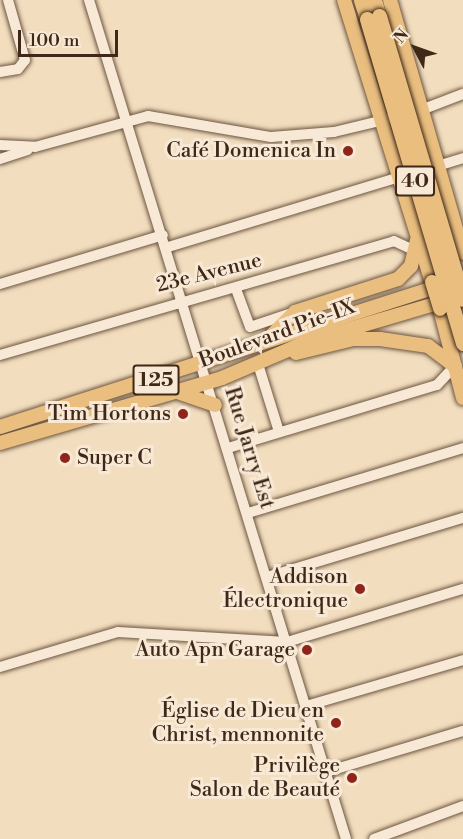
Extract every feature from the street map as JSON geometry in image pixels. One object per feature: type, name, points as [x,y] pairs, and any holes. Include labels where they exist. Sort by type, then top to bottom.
[{"type":"highway","name":"40","points":[[361,0],[373,17],[463,299]]},
{"type":"highway","name":"40","points":[[374,0],[373,17],[463,343]]},
{"type":"main road","points":[[344,0],[403,176],[429,286],[463,398]]},
{"type":"main road","points":[[390,0],[419,111],[461,238]]},
{"type":"main road","points":[[269,338],[295,312],[398,279],[411,266],[419,248]]},
{"type":"main road","name":"Boulevard Pie-IX","points":[[0,428],[204,365],[269,338],[429,286]]},
{"type":"main road","name":"Boulevard Pie-IX","points":[[0,443],[177,392],[258,364],[285,352],[435,307]]},
{"type":"main road","points":[[285,352],[380,339],[428,346],[455,366]]},
{"type":"main road","points":[[177,392],[215,405]]},
{"type":"street","points":[[0,72],[18,69],[25,60],[8,0]]},
{"type":"street","name":"Rue Jarry Est","points":[[90,0],[185,302],[346,839]]},
{"type":"street","points":[[419,111],[463,94]]},
{"type":"street","points":[[0,159],[128,121],[160,117],[271,136],[334,132],[385,120]]},
{"type":"street","points":[[0,145],[35,147]]},
{"type":"street","points":[[436,167],[463,158]]},
{"type":"street","points":[[168,247],[403,176]]},
{"type":"street","points":[[0,284],[163,235]]},
{"type":"street","name":"23e Avenue","points":[[0,355],[236,289],[394,241],[419,248]]},
{"type":"street","points":[[236,289],[250,327],[295,312]]},
{"type":"street","points":[[258,364],[279,432]]},
{"type":"street","points":[[228,448],[437,385],[455,366]]},
{"type":"street","points":[[248,513],[463,448]]},
{"type":"street","points":[[267,577],[463,518]]},
{"type":"street","points":[[0,667],[118,632],[287,642],[463,589]]},
{"type":"street","points":[[306,706],[463,660]]},
{"type":"street","points":[[326,772],[463,731]]},
{"type":"street","points":[[374,839],[463,806]]},
{"type":"place","name":"Café Domenica In","points":[[348,151]]},
{"type":"place","name":"Tim Hortons","points":[[183,414]]},
{"type":"place","name":"Super C","points":[[65,458]]},
{"type":"place","name":"Addison Électronique","points":[[360,589]]},
{"type":"place","name":"Auto Apn Garage","points":[[307,650]]},
{"type":"place","name":"Église de Dieu en Christ, mennonite","points":[[336,723]]},
{"type":"place","name":"Privilège Salon de Beauté","points":[[352,778]]}]
